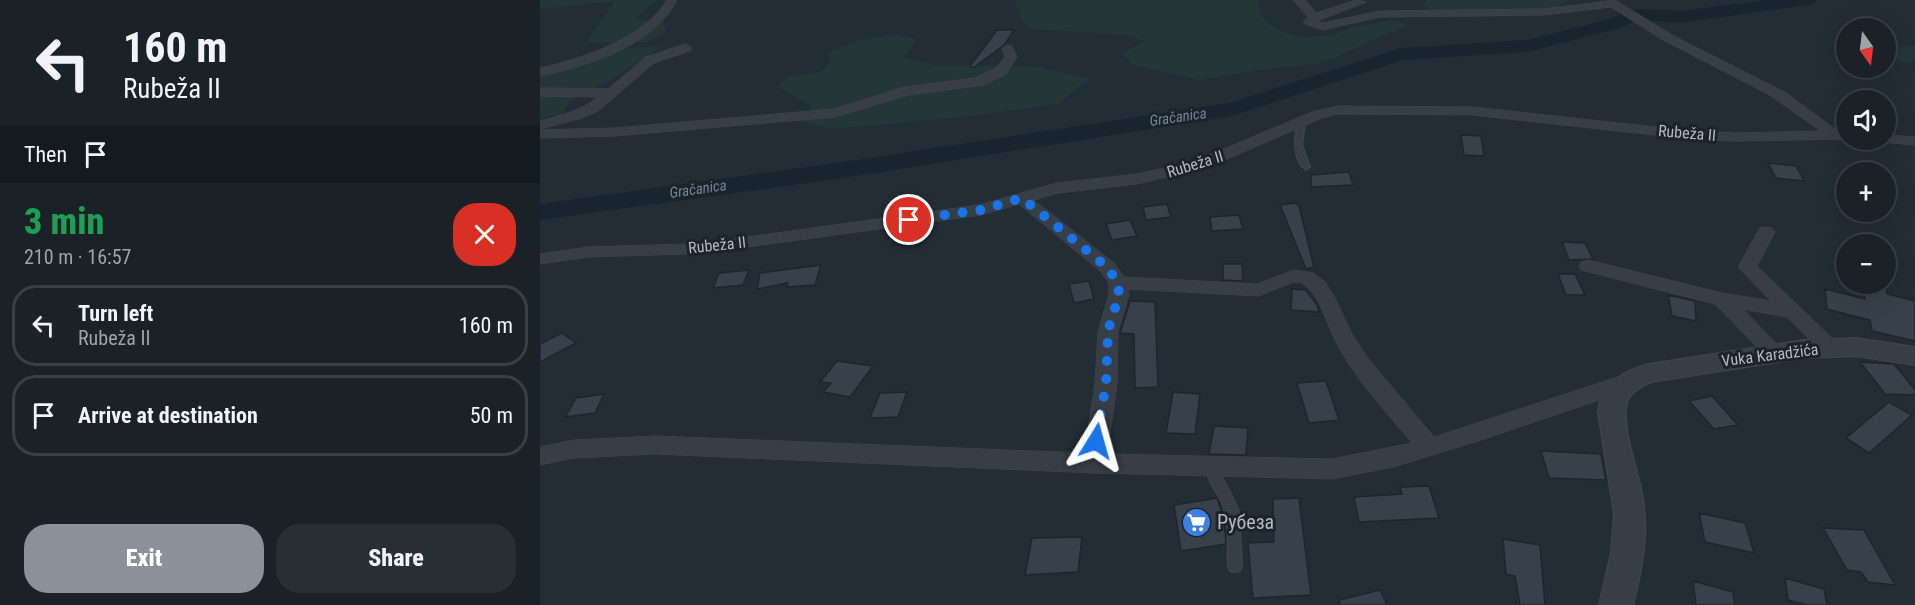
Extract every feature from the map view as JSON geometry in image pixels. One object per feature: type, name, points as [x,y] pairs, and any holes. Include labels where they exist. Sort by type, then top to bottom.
[{"type":"street","points":[[540,72],[587,60],[607,52],[666,11],[672,0]]},
{"type":"street","points":[[1299,0],[1313,17]]},
{"type":"street","points":[[1360,2],[1313,17],[1309,20],[1310,25],[1322,27],[1380,14],[1544,12],[1613,4],[1695,52],[1773,91],[1836,131]]},
{"type":"street","points":[[540,124],[585,112],[602,102],[651,60],[686,48]]},
{"type":"street","points":[[540,134],[615,132],[835,113],[861,107],[905,91],[978,82],[1001,70],[1011,57],[1008,49]]},
{"type":"street","points":[[540,92],[610,93]]},
{"type":"street","name":"Rubeža II","points":[[540,259],[588,252],[686,249],[733,244],[951,215],[1004,205],[1057,188],[1137,179],[1200,165],[1317,115],[1349,109],[1473,111],[1702,135],[1746,137],[1836,134]]},
{"type":"street","points":[[1896,140],[1915,141]]},
{"type":"street","points":[[1022,198],[1107,267],[1118,283],[1119,295],[1108,331],[1106,384],[1094,463]]},
{"type":"street","points":[[1766,232],[1747,267],[1830,348]]},
{"type":"street","points":[[1588,266],[1722,299],[1794,312]]},
{"type":"street","points":[[1118,283],[1258,290],[1269,288],[1287,278],[1305,276],[1322,291],[1344,338],[1362,364],[1429,447]]},
{"type":"street","points":[[1722,299],[1775,353]]},
{"type":"street","name":"Vuka Karadžića","points":[[1627,382],[1634,376],[1649,373],[1775,353],[1830,348],[1856,347],[1915,356]]},
{"type":"street","points":[[540,456],[574,449],[655,445],[1094,463],[1332,469],[1393,458],[1627,382]]},
{"type":"street","points":[[1616,605],[1629,550],[1628,502],[1612,405],[1627,382]]},
{"type":"lane","points":[[1301,122],[1298,145],[1306,168]]},
{"type":"lane","points":[[1213,466],[1215,482],[1229,502],[1234,522],[1235,566]]},
{"type":"shaded area","points":[[540,0],[657,0],[634,19],[664,22],[666,32],[647,42],[587,42],[615,1],[540,9]]},
{"type":"shaded area","points":[[1012,0],[1258,0],[1261,16],[1277,30],[1304,38],[1332,35],[1353,27],[1392,20],[1408,25],[1321,63],[1200,80],[1132,65],[1122,53],[1144,42],[1129,35],[1031,29],[1022,21],[1015,1]]},
{"type":"shaded area","points":[[1426,0],[1568,0],[1547,10],[1514,16],[1466,17],[1423,7]]},
{"type":"shaded area","points":[[898,34],[917,40],[903,57],[933,65],[1039,67],[1089,79],[1058,104],[970,116],[832,129],[802,122],[811,106],[777,86],[788,77],[820,72],[831,62],[828,53],[856,41]]},
{"type":"shaded area","points":[[1915,45],[1915,61],[1904,63],[1896,59],[1896,48]]},
{"type":"shaded area","points":[[662,46],[617,76],[571,100],[562,114],[540,118],[540,68],[599,50]]},
{"type":"building","points":[[997,30],[1014,30],[1004,45],[973,68],[970,66]]},
{"type":"building","points":[[1461,135],[1481,136],[1484,156],[1464,155]]},
{"type":"building","points":[[1768,163],[1796,166],[1804,181],[1776,178]]},
{"type":"building","points":[[1349,172],[1353,185],[1311,187],[1311,175]]},
{"type":"building","points":[[1295,203],[1299,206],[1314,267],[1306,269],[1280,205]]},
{"type":"building","points":[[1167,204],[1171,217],[1146,220],[1143,207]]},
{"type":"building","points":[[1239,215],[1243,229],[1212,231],[1210,217]]},
{"type":"building","points":[[1130,220],[1137,236],[1112,240],[1106,224]]},
{"type":"building","points":[[1562,242],[1585,243],[1593,259],[1569,260]]},
{"type":"building","points":[[1223,264],[1242,264],[1243,281],[1223,280]]},
{"type":"building","points":[[821,265],[815,285],[787,287],[788,283],[757,289],[760,273]]},
{"type":"building","points":[[749,270],[743,285],[713,288],[719,273]]},
{"type":"building","points":[[1558,274],[1575,274],[1585,295],[1566,295]]},
{"type":"building","points":[[1089,281],[1094,299],[1074,303],[1069,284]]},
{"type":"building","points":[[1292,289],[1306,290],[1317,305],[1319,312],[1291,310]]},
{"type":"building","points":[[1825,289],[1836,292],[1836,294],[1865,299],[1864,294],[1887,294],[1915,301],[1915,341],[1872,331],[1870,320],[1827,309]]},
{"type":"building","points":[[1668,295],[1695,301],[1696,321],[1672,316]]},
{"type":"building","points":[[1130,301],[1155,302],[1158,387],[1135,388],[1134,334],[1120,333]]},
{"type":"building","points":[[562,333],[576,343],[540,362],[540,344]]},
{"type":"building","points":[[837,361],[873,366],[850,397],[823,392],[831,383],[820,382]]},
{"type":"building","points":[[1860,362],[1894,364],[1915,390],[1915,395],[1885,394]]},
{"type":"building","points":[[1326,381],[1339,420],[1309,423],[1297,383]]},
{"type":"building","points":[[907,392],[898,417],[870,418],[880,393]]},
{"type":"building","points":[[1173,392],[1200,394],[1195,434],[1166,433]]},
{"type":"building","points":[[604,394],[595,413],[565,417],[576,398]]},
{"type":"building","points":[[1712,396],[1738,425],[1714,429],[1689,401]]},
{"type":"building","points":[[1889,402],[1912,415],[1869,453],[1846,438]]},
{"type":"building","points":[[1214,426],[1248,428],[1246,455],[1209,454]]},
{"type":"building","points":[[1541,451],[1601,454],[1606,480],[1549,478]]},
{"type":"building","points":[[1429,486],[1439,518],[1359,522],[1354,497],[1402,494],[1400,487]]},
{"type":"building","points":[[1217,498],[1224,519],[1226,544],[1181,551],[1174,505]]},
{"type":"building","points":[[1299,498],[1311,595],[1253,598],[1248,543],[1274,542],[1273,499]]},
{"type":"building","points":[[1699,513],[1745,523],[1754,553],[1705,542]]},
{"type":"building","points":[[1823,528],[1864,530],[1895,585],[1868,582],[1861,572],[1847,570]]},
{"type":"building","points":[[1082,537],[1078,572],[1025,575],[1032,538]]},
{"type":"building","points":[[1503,539],[1540,545],[1545,605],[1520,605],[1515,576],[1506,574]]},
{"type":"building","points":[[1785,578],[1824,589],[1827,605],[1807,605],[1788,600]]},
{"type":"building","points":[[1693,581],[1733,592],[1735,605],[1696,605]]},
{"type":"building","points":[[1380,590],[1387,605],[1340,605],[1339,600]]},
{"type":"waterway","name":"Gračanica","points":[[540,212],[843,170],[1232,109],[1401,54],[1527,46],[1613,24],[1635,14],[1681,17],[1808,0]]},
{"type":"place","name":"Рубеза","points":[[1196,522]]},
{"type":"route","points":[[909,220],[981,210],[1022,198],[1107,267],[1118,283],[1119,295],[1108,331],[1106,384],[1096,441]]}]
